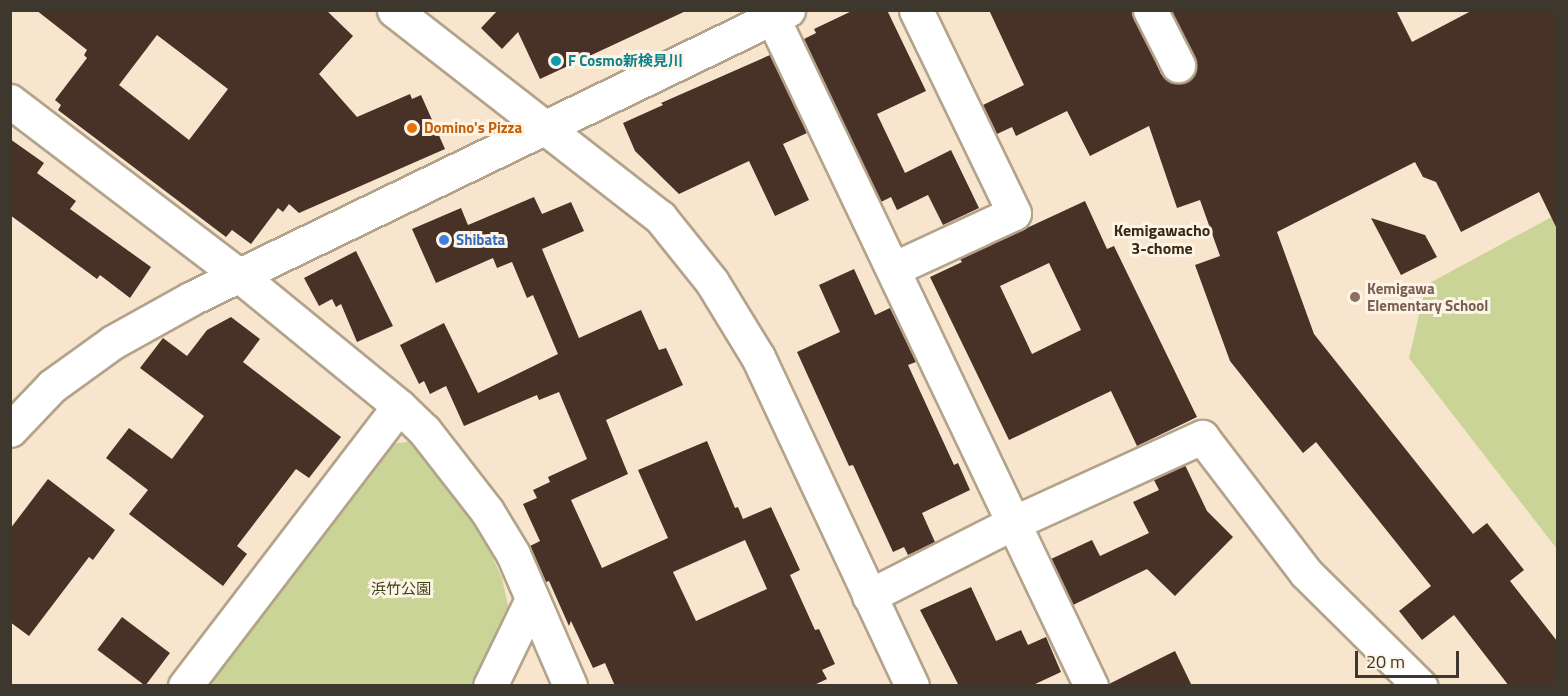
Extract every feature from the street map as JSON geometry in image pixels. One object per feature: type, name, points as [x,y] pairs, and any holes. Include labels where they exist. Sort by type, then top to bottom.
[{"type":"street","points":[[394,10],[660,217],[712,282],[758,357],[912,686]]},
{"type":"street","points":[[893,269],[1014,213],[916,10]]},
{"type":"street","points":[[1150,10],[1178,65]]},
{"type":"street","points":[[10,430],[52,386],[113,342],[192,298],[777,13],[893,269],[1090,686]]},
{"type":"street","points":[[10,101],[240,276],[399,406],[424,430],[487,511],[513,554],[531,601],[570,686]]},
{"type":"street","points":[[185,686],[399,406]]},
{"type":"street","points":[[869,596],[1013,523],[1202,437],[1306,573],[1420,686]]},
{"type":"street","points":[[490,686],[531,601]]},
{"type":"green space","points":[[1557,214],[1557,549],[1409,358],[1426,285]]},
{"type":"green space","name":"浜竹公園","points":[[416,441],[477,523],[502,578],[510,615],[475,685],[205,686],[390,444]]},
{"type":"building","points":[[36,10],[326,10],[353,36],[319,74],[357,117],[410,94],[412,99],[421,95],[445,149],[299,213],[289,204],[283,212],[278,208],[251,244],[232,230],[226,237],[58,110],[61,105],[55,100],[87,58],[84,55],[87,50]],"holes":[[[157,35],[228,89],[189,140],[119,85]]]},
{"type":"building","name":"F Cosmo新検見川","points":[[498,10],[688,10],[540,79],[518,32],[502,49],[481,28]]},
{"type":"building","points":[[854,10],[887,10],[926,91],[877,114],[905,173],[951,150],[979,208],[943,225],[928,195],[897,210],[891,197],[881,202],[804,39],[816,33],[814,29]]},
{"type":"building","points":[[989,10],[1132,10],[1161,74],[1168,81],[1178,84],[1193,76],[1197,65],[1171,10],[1396,10],[1412,42],[1473,10],[1557,10],[1557,229],[1539,192],[1461,232],[1436,182],[1423,177],[1415,162],[1277,232],[1314,334],[1473,534],[1487,523],[1524,570],[1510,581],[1557,641],[1557,686],[1509,686],[1454,615],[1422,640],[1399,611],[1431,586],[1316,442],[1303,453],[1230,361],[1195,265],[1220,256],[1200,200],[1177,208],[1149,126],[1090,156],[1067,111],[1016,136],[1012,127],[997,134],[983,105],[1024,85]]},
{"type":"building","points":[[770,55],[807,133],[783,144],[809,200],[775,216],[749,161],[679,194],[635,151],[623,123],[663,105],[661,103]]},
{"type":"building","points":[[10,139],[44,163],[37,173],[76,201],[70,209],[151,267],[130,298],[100,275],[97,279],[10,215]]},
{"type":"building","points":[[534,197],[542,214],[571,202],[584,231],[542,249],[579,338],[641,310],[659,350],[666,348],[683,385],[606,420],[628,474],[571,500],[602,568],[668,538],[638,470],[707,441],[735,508],[738,507],[743,519],[771,507],[800,570],[790,575],[815,630],[819,629],[835,664],[822,670],[827,679],[812,686],[615,686],[605,663],[593,668],[571,621],[569,626],[549,581],[546,582],[530,546],[540,541],[523,504],[537,498],[533,490],[550,482],[548,477],[587,459],[559,392],[539,400],[537,395],[464,426],[446,386],[430,394],[424,381],[419,384],[400,345],[444,323],[478,393],[558,354],[533,295],[527,298],[512,262],[497,268],[493,258],[436,283],[412,229],[461,208],[468,225]],"holes":[[[745,540],[767,589],[696,621],[673,572]]]},
{"type":"building","points":[[1085,201],[1107,249],[1114,246],[1197,417],[1137,446],[1111,391],[1009,440],[930,277],[962,262],[960,259]],"holes":[[[1049,263],[1081,330],[1032,354],[1000,286]]]},
{"type":"building","points":[[1371,218],[1425,235],[1437,257],[1401,275]]},
{"type":"building","points":[[356,251],[393,326],[357,342],[341,304],[336,307],[332,299],[319,306],[304,278]]},
{"type":"building","points":[[854,269],[875,315],[890,308],[916,362],[908,365],[954,465],[958,463],[970,490],[922,513],[935,542],[908,555],[904,547],[893,552],[853,465],[849,466],[797,352],[840,332],[819,285]]},
{"type":"building","points":[[231,317],[260,339],[243,362],[341,437],[309,478],[296,469],[237,546],[247,554],[223,586],[129,514],[148,490],[106,458],[129,428],[172,459],[204,416],[140,368],[163,338],[187,356],[207,330]]},
{"type":"building","points":[[1185,465],[1207,511],[1233,537],[1175,596],[1147,569],[1073,605],[1051,559],[1092,540],[1100,556],[1149,533],[1133,502],[1159,490],[1154,480]]},
{"type":"building","points":[[48,479],[115,530],[93,560],[89,557],[29,636],[10,622],[10,529]]},
{"type":"building","points":[[971,587],[996,641],[1021,630],[1028,645],[1046,637],[1061,672],[1031,686],[959,686],[920,610]]},
{"type":"building","points":[[122,617],[170,653],[145,686],[97,650]]},
{"type":"building","points":[[1175,651],[1192,686],[1109,686],[1109,684]]},
{"type":"place","name":"F Cosmo新検見川","points":[[556,61]]},
{"type":"place","name":"Domino's Pizza","points":[[412,128]]},
{"type":"place","name":"Shibata","points":[[444,240]]},
{"type":"place","name":"Kemigawa Elementary School","points":[[1355,297]]},
{"type":"district","name":"Kemigawacho 3-chome","points":[[1162,239]]}]
